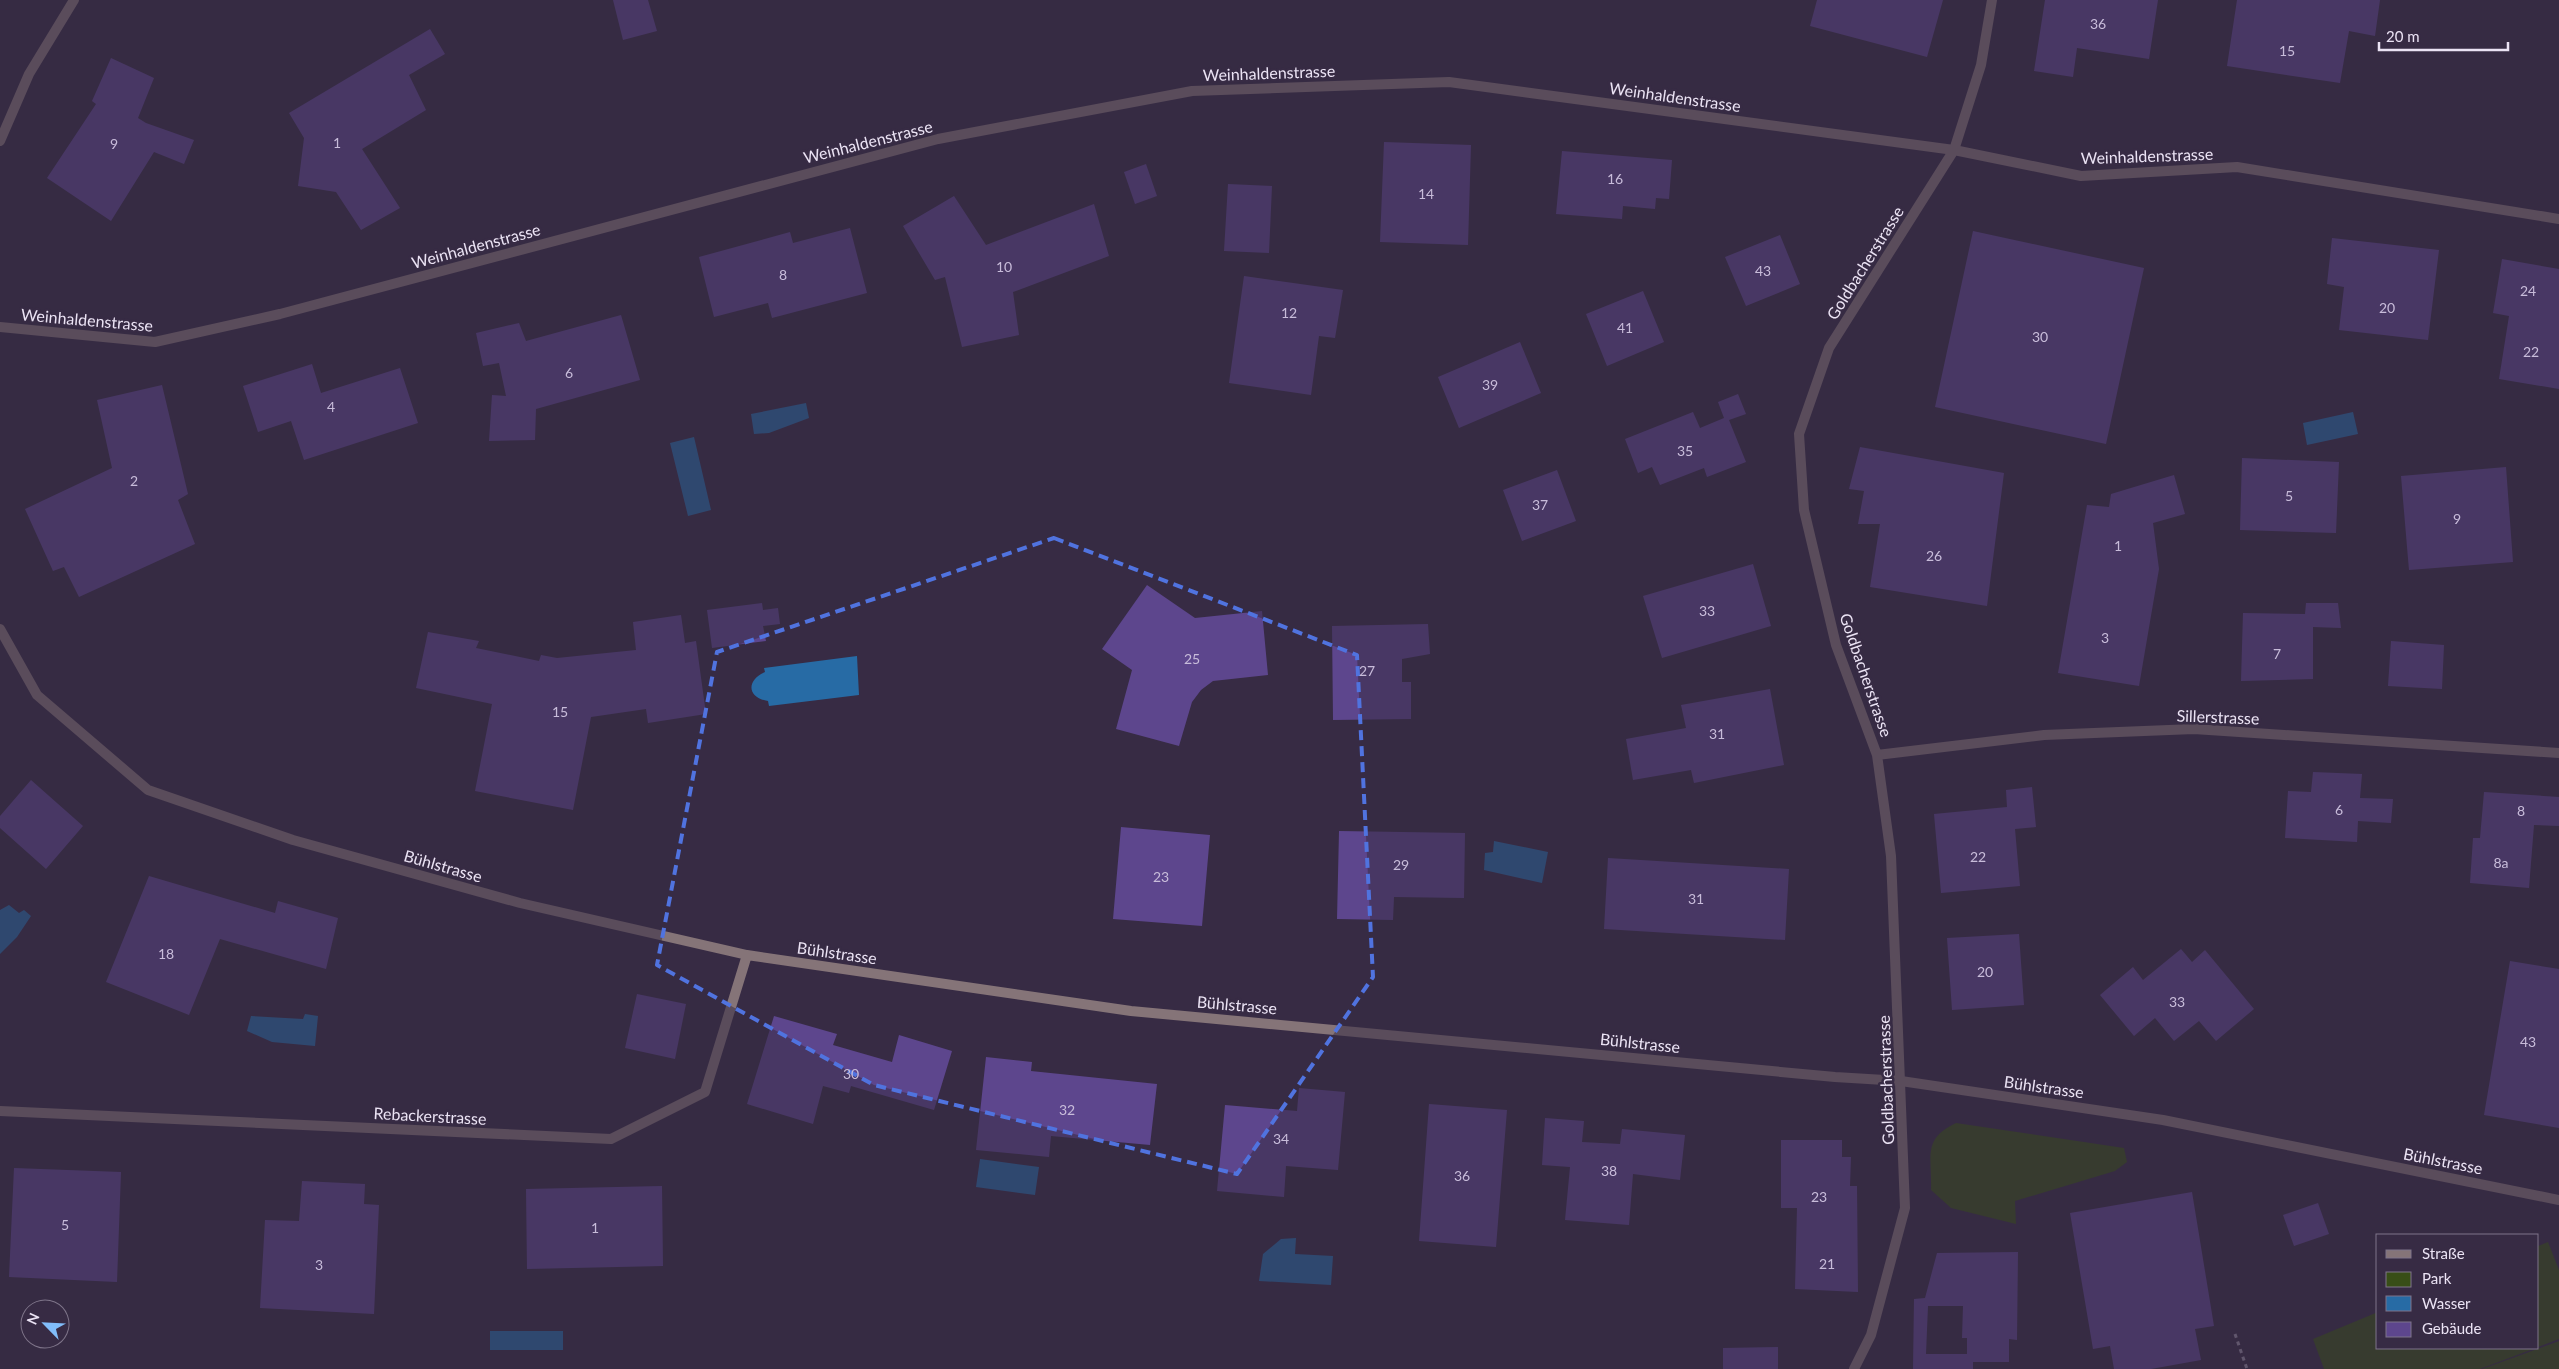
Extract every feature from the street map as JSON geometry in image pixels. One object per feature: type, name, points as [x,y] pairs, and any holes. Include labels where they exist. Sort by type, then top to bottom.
[{"type":"street","points":[[0,141],[30,74],[74,0]]},
{"type":"street","name":"Goldbacherstrasse","points":[[1854,1369],[1871,1335],[1905,1208],[1891,856],[1877,755],[1836,645],[1804,510],[1799,434],[1829,348],[1954,150],[1981,65],[1992,0]]},
{"type":"street","name":"Weinhaldenstrasse","points":[[0,327],[155,342],[280,314],[938,140],[1192,91],[1449,82],[1954,150],[2081,176],[2236,167],[2559,219]]},
{"type":"street","name":"Bühlstrasse","points":[[0,629],[37,695],[148,790],[293,840],[520,903],[747,955],[1131,1011],[1835,1077],[1901,1081],[2163,1120],[2559,1200]]},
{"type":"street","name":"Sillerstrasse","points":[[1877,755],[2044,735],[2194,729],[2559,753]]},
{"type":"street","name":"Rebackerstrasse","points":[[0,1111],[612,1139],[705,1092],[747,955]]},
{"type":"path","points":[[2235,1334],[2246,1369]]},
{"type":"highlighted area","points":[[1054,538],[1357,655],[1373,977],[1237,1174],[874,1085],[657,965],[717,652]]},
{"type":"green space","points":[[1956,1123],[2124,1148],[2127,1162],[2115,1171],[2015,1201],[2016,1224],[1951,1208],[1931,1190],[1930,1158],[1933,1142],[1945,1129]]},
{"type":"green space","points":[[2548,1242],[2559,1270],[2559,1339],[2539,1347],[2539,1246]]},
{"type":"green space","points":[[2376,1313],[2376,1349],[2533,1349],[2480,1369],[2324,1369],[2313,1339]]},
{"type":"green space","points":[[2559,1341],[2559,1369],[2482,1369],[2539,1349]]},
{"type":"water","points":[[806,403],[809,418],[769,433],[754,434],[751,414]]},
{"type":"water","points":[[2353,412],[2358,434],[2307,445],[2303,423]]},
{"type":"water","points":[[694,437],[711,510],[688,516],[670,443]]},
{"type":"water","points":[[857,656],[859,695],[769,706],[768,701],[761,699],[753,693],[752,684],[754,679],[765,672],[764,668]]},
{"type":"water","points":[[1494,841],[1548,852],[1542,883],[1484,870],[1485,853],[1493,852]]},
{"type":"water","points":[[9,905],[19,913],[24,910],[31,916],[17,937],[0,954],[0,910]]},
{"type":"water","points":[[305,1014],[318,1016],[315,1046],[272,1042],[247,1031],[251,1016],[303,1019]]},
{"type":"water","points":[[980,1159],[1039,1167],[1035,1195],[976,1187]]},
{"type":"water","points":[[1296,1238],[1295,1254],[1333,1256],[1331,1285],[1259,1281],[1263,1254],[1281,1239]]},
{"type":"water","points":[[490,1331],[563,1331],[563,1350],[490,1350]]},
{"type":"building","points":[[613,0],[648,0],[657,31],[623,40]]},
{"type":"building","points":[[1817,0],[1943,0],[1927,57],[1810,26]]},
{"type":"building","points":[[2045,0],[2158,0],[2149,59],[2077,48],[2073,77],[2034,71]]},
{"type":"building","points":[[2237,0],[2380,0],[2375,36],[2349,31],[2340,83],[2227,66]]},
{"type":"building","points":[[430,29],[445,54],[409,75],[426,110],[362,149],[400,208],[361,230],[336,192],[298,186],[304,138],[289,113]]},
{"type":"building","points":[[111,58],[154,78],[138,118],[146,123],[194,140],[184,164],[154,152],[111,221],[47,178],[96,104],[92,101]]},
{"type":"building","points":[[1384,142],[1471,145],[1468,245],[1380,242]]},
{"type":"building","points":[[1562,151],[1672,160],[1669,199],[1656,198],[1655,209],[1623,206],[1622,219],[1556,214]]},
{"type":"building","points":[[1146,164],[1157,196],[1135,204],[1124,172]]},
{"type":"building","points":[[1228,184],[1272,186],[1269,253],[1224,251]]},
{"type":"building","points":[[954,196],[986,245],[1094,204],[1109,256],[1013,292],[1019,335],[962,347],[945,277],[935,280],[903,226]]},
{"type":"building","points":[[850,228],[867,293],[772,318],[768,303],[714,317],[699,257],[790,232],[793,243]]},
{"type":"building","points":[[1973,231],[2144,268],[2106,444],[1935,407]]},
{"type":"building","points":[[1780,235],[1800,284],[1746,306],[1725,257]]},
{"type":"building","points":[[2332,238],[2439,250],[2428,340],[2339,330],[2344,287],[2327,284]]},
{"type":"building","points":[[2502,259],[2559,269],[2559,389],[2499,379],[2509,316],[2493,313]]},
{"type":"building","points":[[1244,276],[1343,290],[1335,338],[1319,336],[1311,395],[1229,383]]},
{"type":"building","points":[[1643,291],[1664,342],[1607,366],[1586,314]]},
{"type":"building","points":[[621,315],[640,380],[536,409],[535,440],[489,441],[492,395],[506,396],[499,363],[483,366],[476,333],[519,323],[526,341]]},
{"type":"building","points":[[1520,342],[1541,393],[1459,428],[1438,377]]},
{"type":"building","points":[[312,364],[321,393],[400,368],[418,423],[304,460],[291,421],[258,432],[243,386]]},
{"type":"building","points":[[162,385],[188,494],[178,500],[195,544],[79,597],[64,567],[53,571],[25,509],[112,468],[97,400]]},
{"type":"building","points":[[1738,394],[1746,414],[1729,420],[1746,462],[1707,477],[1704,468],[1660,485],[1652,467],[1638,473],[1625,439],[1693,412],[1700,428],[1724,418],[1718,402]]},
{"type":"building","points":[[1860,447],[2004,473],[1987,606],[1870,587],[1880,524],[1858,524],[1864,491],[1849,489]]},
{"type":"building","points":[[2242,458],[2339,462],[2336,533],[2240,530]]},
{"type":"building","points":[[2506,467],[2513,562],[2409,570],[2401,476]]},
{"type":"building","points":[[1557,470],[1576,521],[1522,541],[1503,490]]},
{"type":"building","points":[[2174,475],[2185,514],[2153,523],[2159,569],[2139,686],[2058,673],[2087,505],[2109,507],[2111,494]]},
{"type":"building","points":[[1753,564],[1771,626],[1662,658],[1643,596]]},
{"type":"building","points":[[1147,585],[1195,618],[1262,611],[1268,675],[1213,681],[1201,690],[1192,702],[1179,746],[1116,729],[1132,670],[1102,649]]},
{"type":"building","points":[[762,603],[763,610],[778,608],[780,624],[763,626],[766,641],[712,648],[707,610]]},
{"type":"building","points":[[2306,603],[2338,603],[2341,628],[2313,627],[2313,679],[2241,681],[2243,613],[2305,614]]},
{"type":"building","points":[[681,615],[685,643],[696,641],[706,714],[648,723],[646,709],[591,717],[573,810],[475,791],[492,704],[416,688],[428,632],[479,641],[476,648],[539,661],[541,655],[557,658],[636,650],[633,622]]},
{"type":"building","points":[[1428,624],[1430,654],[1402,659],[1402,682],[1411,682],[1411,719],[1333,720],[1332,626]]},
{"type":"building","points":[[2391,641],[2444,645],[2442,689],[2388,686]]},
{"type":"building","points":[[1770,689],[1784,765],[1694,783],[1691,770],[1633,780],[1626,739],[1686,728],[1681,705]]},
{"type":"building","points":[[2313,772],[2362,774],[2360,798],[2393,799],[2391,823],[2358,821],[2357,842],[2285,838],[2288,791],[2311,792]]},
{"type":"building","points":[[31,780],[83,826],[46,869],[0,828],[0,816]]},
{"type":"building","points":[[2032,787],[2036,827],[2015,829],[2020,886],[1941,893],[1934,814],[2007,807],[2006,790]]},
{"type":"building","points":[[2484,792],[2559,797],[2559,826],[2534,825],[2529,888],[2470,883],[2473,838],[2480,838]]},
{"type":"building","points":[[1121,827],[1210,835],[1202,926],[1113,919]]},
{"type":"building","points":[[1339,831],[1465,833],[1464,898],[1394,897],[1393,920],[1337,919]]},
{"type":"building","points":[[1608,858],[1789,869],[1785,940],[1604,929]]},
{"type":"building","points":[[149,876],[275,913],[278,901],[338,918],[326,969],[220,939],[189,1015],[106,982]]},
{"type":"building","points":[[2019,934],[2024,1005],[1952,1010],[1947,938]]},
{"type":"building","points":[[2181,949],[2192,962],[2205,950],[2254,1009],[2216,1041],[2199,1021],[2174,1041],[2155,1018],[2134,1036],[2100,995],[2133,967],[2143,980]]},
{"type":"building","points":[[2510,961],[2559,969],[2559,1128],[2484,1115]]},
{"type":"building","points":[[637,994],[686,1004],[675,1059],[625,1048]]},
{"type":"building","points":[[774,1016],[837,1034],[833,1045],[892,1062],[899,1035],[952,1051],[934,1110],[851,1086],[849,1093],[823,1086],[813,1124],[747,1104]]},
{"type":"building","points":[[986,1057],[1032,1062],[1031,1071],[1157,1084],[1150,1145],[1051,1136],[1049,1157],[976,1150]]},
{"type":"building","points":[[1299,1088],[1345,1092],[1338,1170],[1286,1166],[1284,1197],[1217,1191],[1225,1105],[1297,1111]]},
{"type":"building","points":[[1429,1104],[1507,1110],[1496,1247],[1419,1241]]},
{"type":"building","points":[[1545,1118],[1584,1121],[1582,1142],[1620,1144],[1622,1129],[1685,1135],[1680,1180],[1633,1174],[1629,1225],[1565,1220],[1570,1167],[1542,1165]]},
{"type":"building","points":[[1781,1140],[1842,1140],[1842,1157],[1851,1157],[1850,1186],[1857,1186],[1858,1292],[1795,1289],[1797,1208],[1781,1208]]},
{"type":"building","points":[[14,1168],[121,1172],[117,1282],[9,1277]]},
{"type":"building","points":[[302,1181],[365,1184],[364,1204],[379,1205],[374,1314],[260,1308],[265,1220],[299,1221]]},
{"type":"building","points":[[662,1186],[663,1266],[527,1269],[526,1189]]},
{"type":"building","points":[[2192,1192],[2214,1326],[2195,1329],[2201,1360],[2151,1369],[2114,1369],[2110,1346],[2093,1349],[2070,1213]]},
{"type":"building","points":[[2318,1203],[2329,1234],[2294,1246],[2283,1215]]},
{"type":"building","points":[[2018,1252],[2017,1340],[2009,1339],[2009,1362],[1973,1362],[1973,1369],[1913,1369],[1914,1299],[1925,1298],[1937,1253]],"holes":[[[1928,1306],[1963,1306],[1962,1338],[1967,1338],[1967,1354],[1926,1354]]]},
{"type":"building","points":[[1778,1347],[1778,1369],[1723,1369],[1723,1348]]}]
